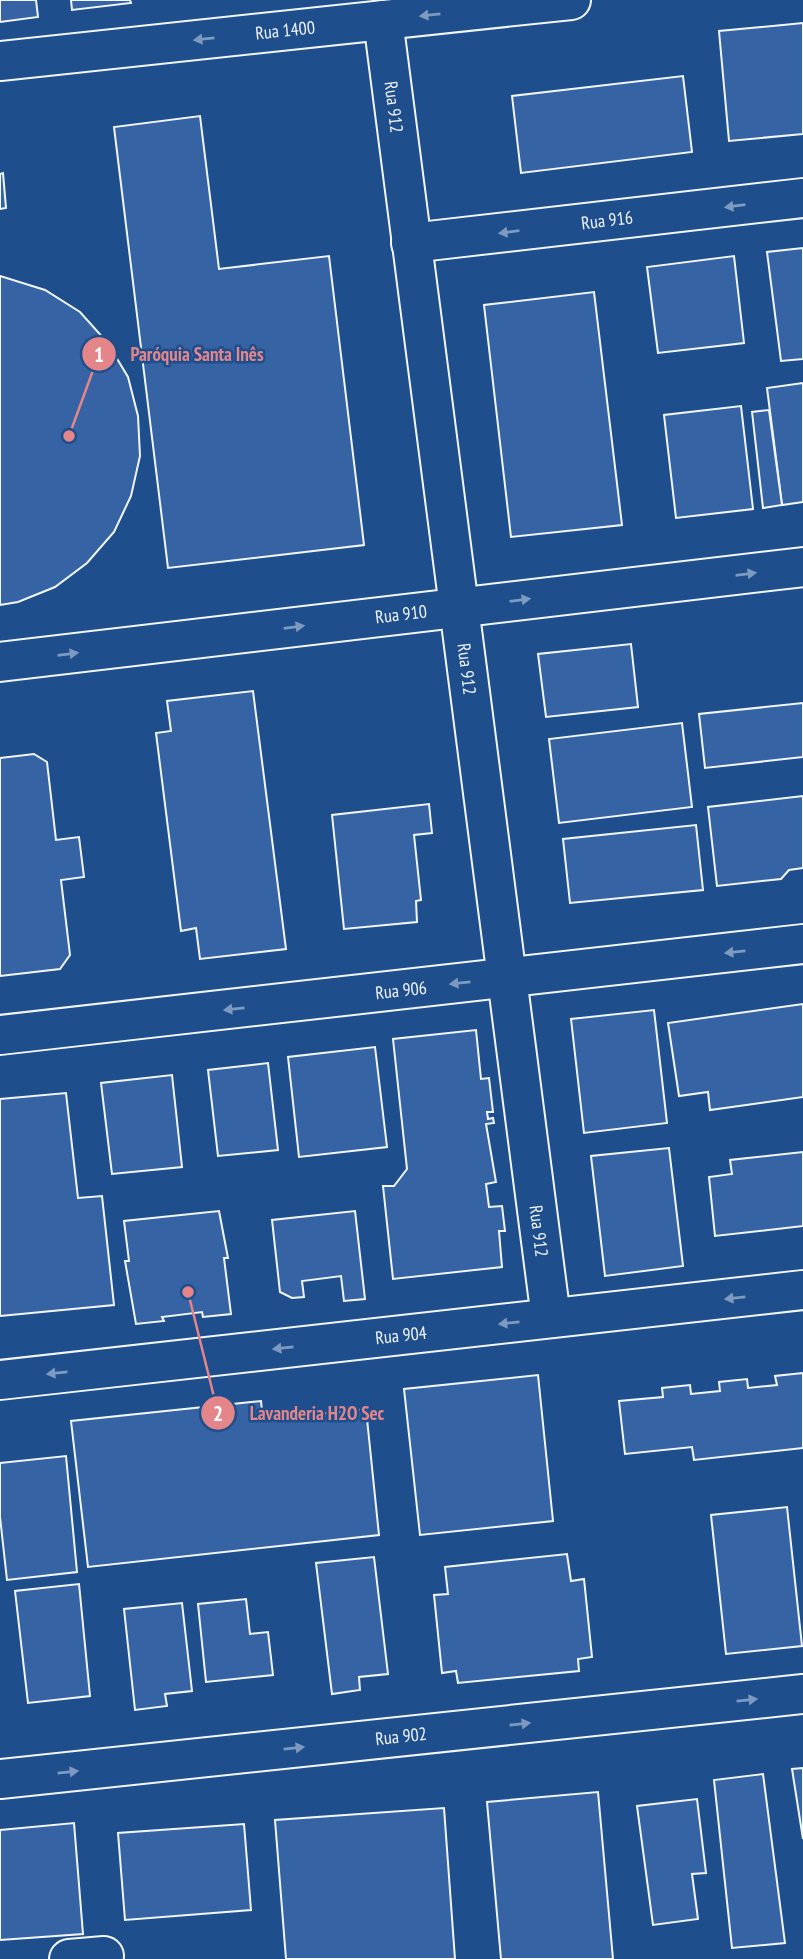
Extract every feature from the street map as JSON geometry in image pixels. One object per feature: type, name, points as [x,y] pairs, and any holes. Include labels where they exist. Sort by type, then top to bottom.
[{"type":"street","name":"Rua 1400","points":[[0,61],[288,15],[383,20],[571,0]]},
{"type":"street","name":"Rua 912","points":[[383,20],[551,1318]]},
{"type":"street","name":"Rua 916","points":[[411,243],[803,198]]},
{"type":"street","name":"Rua 910","points":[[0,662],[803,567]]},
{"type":"street","name":"Rua 906","points":[[0,1035],[803,944]]},
{"type":"street","name":"Rua 904","points":[[0,1380],[803,1290]]},
{"type":"street","name":"Rua 902","points":[[0,1779],[803,1694]]},
{"type":"building","points":[[0,0],[36,0],[38,17],[0,22]]},
{"type":"building","points":[[71,0],[130,0],[131,3],[72,10]]},
{"type":"building","points":[[803,23],[803,134],[729,141],[719,31]]},
{"type":"building","points":[[683,76],[692,152],[521,173],[512,96]]},
{"type":"building","points":[[200,116],[219,269],[329,256],[364,545],[168,568],[114,127]]},
{"type":"building","points":[[3,173],[6,208],[0,209],[0,174]]},
{"type":"building","points":[[803,248],[803,359],[781,361],[767,252]]},
{"type":"building","points":[[734,256],[744,343],[658,353],[647,267]]},
{"type":"building","points":[[0,276],[45,290],[80,312],[107,342],[128,377],[138,416],[140,456],[131,496],[114,532],[87,563],[55,587],[18,602],[0,605]]},
{"type":"building","points":[[594,292],[622,525],[511,537],[484,305]]},
{"type":"building","points":[[803,383],[803,502],[782,505],[767,388]]},
{"type":"building","points":[[741,406],[753,509],[676,518],[664,415]]},
{"type":"building","points":[[769,410],[782,505],[763,508],[752,412]]},
{"type":"building","points":[[631,644],[638,707],[546,717],[538,654]]},
{"type":"building","points":[[253,691],[286,949],[200,959],[196,928],[181,931],[156,733],[171,731],[167,701]]},
{"type":"building","points":[[803,703],[803,757],[705,768],[699,714]]},
{"type":"building","points":[[682,723],[692,807],[559,823],[549,739]]},
{"type":"building","points":[[34,754],[47,762],[56,840],[79,837],[84,877],[61,880],[70,955],[60,969],[0,976],[0,758]]},
{"type":"building","points":[[803,796],[803,868],[789,870],[781,879],[717,886],[708,807]]},
{"type":"building","points":[[429,804],[432,833],[414,835],[421,900],[416,901],[417,922],[344,929],[332,815]]},
{"type":"building","points":[[696,825],[703,890],[570,903],[563,839]]},
{"type":"building","points":[[803,1004],[803,1097],[710,1110],[708,1092],[679,1096],[668,1023]]},
{"type":"building","points":[[654,1010],[667,1123],[584,1133],[571,1019]]},
{"type":"building","points":[[476,1030],[481,1079],[489,1078],[493,1112],[487,1112],[488,1119],[493,1118],[494,1123],[486,1124],[496,1182],[486,1184],[489,1207],[502,1206],[505,1231],[499,1231],[502,1267],[393,1279],[383,1186],[394,1186],[407,1169],[393,1039]]},
{"type":"building","points":[[375,1047],[387,1147],[299,1157],[288,1057]]},
{"type":"building","points":[[268,1063],[278,1150],[218,1156],[208,1070]]},
{"type":"building","points":[[172,1075],[182,1167],[112,1174],[101,1083]]},
{"type":"building","points":[[66,1093],[78,1198],[102,1196],[114,1305],[0,1316],[0,1099]]},
{"type":"building","points":[[669,1148],[683,1266],[605,1276],[591,1156]]},
{"type":"building","points":[[803,1152],[803,1226],[715,1236],[709,1177],[732,1174],[730,1160]]},
{"type":"building","points":[[219,1211],[228,1258],[224,1258],[231,1314],[203,1317],[202,1312],[162,1317],[164,1321],[136,1324],[125,1261],[129,1261],[124,1221]]},
{"type":"building","points":[[355,1211],[365,1299],[344,1301],[341,1276],[302,1281],[304,1297],[292,1298],[280,1292],[272,1220]]},
{"type":"building","points":[[803,1373],[803,1448],[694,1460],[692,1447],[625,1454],[619,1401],[663,1397],[662,1388],[690,1385],[691,1394],[720,1391],[719,1382],[747,1379],[748,1388],[777,1385],[775,1376]]},
{"type":"building","points":[[538,1375],[553,1521],[420,1535],[404,1389]]},
{"type":"building","points":[[261,1401],[263,1420],[366,1409],[379,1535],[88,1567],[71,1421]]},
{"type":"building","points":[[66,1456],[77,1572],[7,1580],[0,1517],[0,1463]]},
{"type":"building","points":[[787,1507],[802,1646],[726,1654],[711,1515]]},
{"type":"building","points":[[567,1554],[571,1581],[584,1579],[592,1657],[578,1659],[579,1671],[458,1683],[456,1671],[442,1673],[434,1595],[448,1594],[445,1567]]},
{"type":"building","points":[[374,1557],[388,1674],[359,1677],[360,1690],[332,1694],[316,1563]]},
{"type":"building","points":[[79,1584],[90,1696],[28,1703],[15,1591]]},
{"type":"building","points":[[246,1599],[250,1634],[268,1632],[273,1675],[206,1682],[198,1604]]},
{"type":"building","points":[[182,1603],[192,1691],[165,1694],[167,1706],[135,1710],[124,1609]]},
{"type":"building","points":[[803,1768],[803,1839],[792,1769]]},
{"type":"building","points":[[763,1774],[785,1943],[732,1948],[714,1780]]},
{"type":"building","points":[[598,1792],[613,1959],[501,1959],[487,1802]]},
{"type":"building","points":[[697,1799],[706,1873],[692,1874],[698,1919],[653,1925],[637,1806]]},
{"type":"building","points":[[444,1808],[455,1959],[286,1959],[275,1820]]},
{"type":"building","points":[[74,1823],[83,1934],[0,1940],[0,1830]]},
{"type":"building","points":[[244,1824],[251,1910],[125,1920],[118,1833]]},
{"type":"place","name":"Paróquia Santa Inês","points":[[69,436]]},
{"type":"place","name":"Lavanderia H2O Sec","points":[[188,1292]]}]
